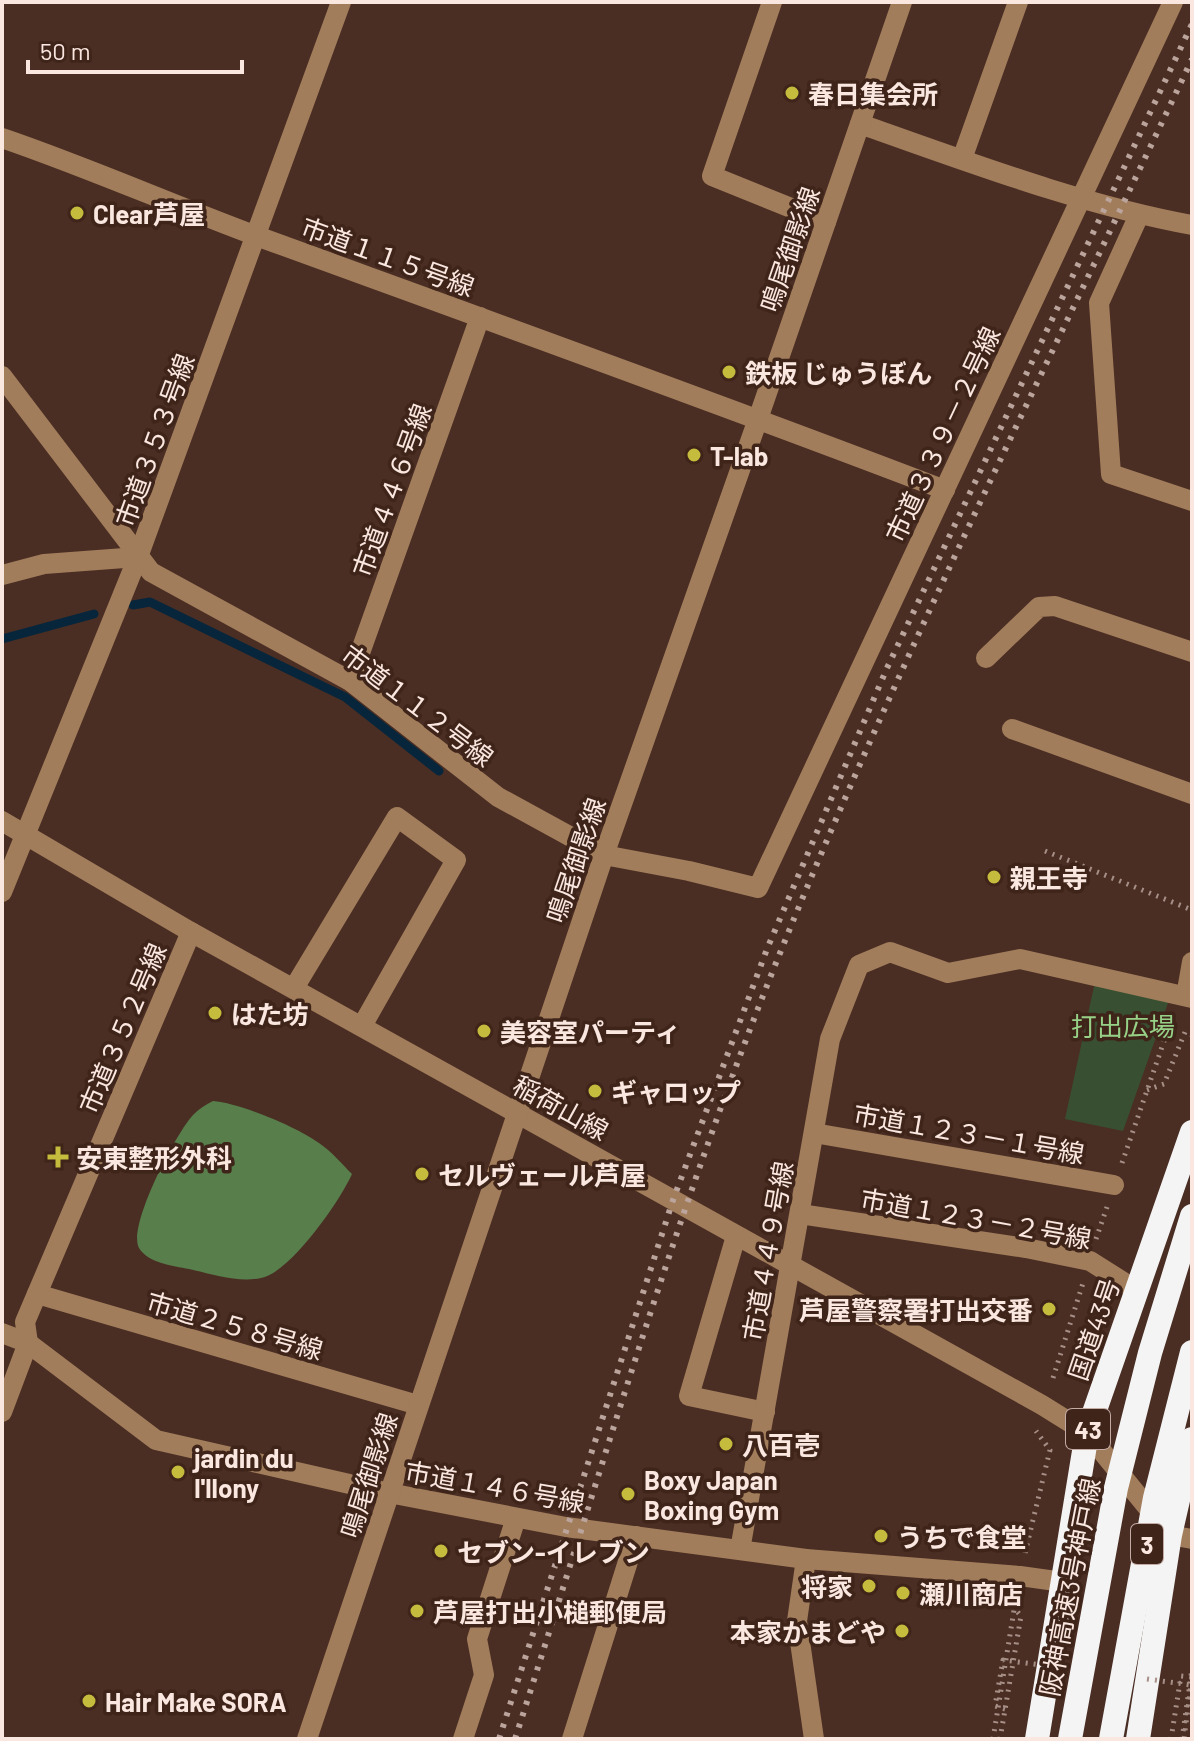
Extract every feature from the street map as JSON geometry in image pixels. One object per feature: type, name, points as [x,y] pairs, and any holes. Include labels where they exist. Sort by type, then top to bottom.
[{"type":"highway","name":"国道43号","points":[[1037,1739],[1087,1433],[1192,1132]]},
{"type":"highway","name":"阪神高速3号神戸線","points":[[1070,1739],[1116,1488],[1150,1353],[1192,1216]]},
{"type":"highway","name":"3","points":[[1111,1739],[1155,1498],[1192,1352]]},
{"type":"highway","points":[[1138,1739],[1181,1537],[1192,1439]]},
{"type":"street","name":"市道３５３号線","points":[[2,892],[138,557],[341,2]]},
{"type":"street","points":[[772,2],[712,176],[826,222]]},
{"type":"street","name":"鳴尾御影線","points":[[307,1739],[604,855],[902,2]]},
{"type":"street","points":[[962,159],[1018,2]]},
{"type":"street","name":"市道３３９－２号線","points":[[758,888],[1173,2]]},
{"type":"street","points":[[860,124],[1081,200],[1192,225]]},
{"type":"street","name":"市道１１５号線","points":[[2,138],[257,236],[945,490]]},
{"type":"street","points":[[1139,215],[1099,303],[1111,474],[1192,501]]},
{"type":"street","name":"市道４４６号線","points":[[350,681],[480,317]]},
{"type":"street","name":"市道１１２号線","points":[[2,376],[151,572],[350,681],[498,797],[604,855],[758,888]]},
{"type":"street","points":[[2,575],[44,564],[138,557]]},
{"type":"street","points":[[986,658],[1039,607],[1055,606],[1192,652]]},
{"type":"street","points":[[1012,729],[1192,794]]},
{"type":"street","points":[[294,988],[397,817],[456,860],[362,1026]]},
{"type":"street","name":"稲荷山線","points":[[2,821],[191,932],[1087,1433],[1181,1537]]},
{"type":"street","name":"市道３５２号線","points":[[2,1412],[28,1343],[25,1322],[191,932]]},
{"type":"street","name":"市道４４９号線","points":[[740,1550],[830,1039],[859,965],[890,952],[948,973],[1020,959],[1189,997]]},
{"type":"street","points":[[1189,997],[1192,962]]},
{"type":"street","name":"市道１２３－１号線","points":[[814,1133],[1114,1185]]},
{"type":"street","name":"市道１２３－２号線","points":[[800,1214],[1026,1248],[1090,1261],[1136,1290]]},
{"type":"street","points":[[736,1236],[689,1396],[765,1412]]},
{"type":"street","name":"市道２５８号線","points":[[37,1294],[418,1405]]},
{"type":"street","name":"市道１４６号線","points":[[2,1333],[28,1343],[156,1440],[389,1493],[516,1518],[806,1559],[1063,1582]]},
{"type":"street","points":[[463,1739],[484,1675],[477,1639],[516,1518]]},
{"type":"street","points":[[572,1739],[636,1536]]},
{"type":"street","points":[[806,1559],[797,1621],[814,1739]]},
{"type":"path","points":[[1045,851],[1192,910]]},
{"type":"path","points":[[1147,1090],[1164,1084],[1185,1032],[1192,1035]]},
{"type":"path","points":[[1000,1739],[1021,1616],[1015,1608]]},
{"type":"path","points":[[1182,1739],[1192,1669]]},
{"type":"path","points":[[1171,1739],[1181,1676],[1191,1677]]},
{"type":"path","points":[[995,1706],[1005,1709]]},
{"type":"green space","name":"打出広場","points":[[1095,982],[1169,1000],[1123,1131],[1065,1119]]},
{"type":"green space","points":[[213,1101],[253,1111],[297,1130],[324,1146],[352,1174],[326,1217],[299,1250],[273,1273],[261,1278],[234,1279],[169,1265],[148,1257],[139,1248],[137,1237],[140,1221],[165,1159],[193,1115]]},
{"type":"waterway","points":[[133,605],[150,602],[345,697],[439,771]]},
{"type":"waterway","points":[[2,639],[94,614]]},
{"type":"railway","points":[[499,1739],[673,1200],[767,949],[887,668],[1192,24]]},
{"type":"railway","points":[[515,1739],[673,1245],[780,953],[927,615],[1192,59]]},
{"type":"place","name":"春日集会所","points":[[792,93]]},
{"type":"place","name":"Clear芦屋","points":[[77,213]]},
{"type":"place","name":"鉄板 じゅうぼん","points":[[729,372]]},
{"type":"place","name":"T-lab","points":[[694,455]]},
{"type":"place","name":"親王寺","points":[[994,877]]},
{"type":"place","name":"はた坊","points":[[215,1013]]},
{"type":"place","name":"美容室パーティ","points":[[484,1031]]},
{"type":"place","name":"ギャロップ","points":[[595,1091]]},
{"type":"place","name":"安東整形外科","points":[[58,1157]]},
{"type":"place","name":"セルヴェール芦屋","points":[[422,1174]]},
{"type":"place","name":"芦屋警察署打出交番","points":[[1049,1309]]},
{"type":"place","name":"八百壱","points":[[726,1444]]},
{"type":"place","name":"jardin du I'llony","points":[[178,1472]]},
{"type":"place","name":"Boxy Japan Boxing Gym","points":[[628,1494]]},
{"type":"place","name":"うちで食堂","points":[[881,1536]]},
{"type":"place","name":"セブン-イレブン","points":[[441,1551]]},
{"type":"place","name":"将家","points":[[869,1586]]},
{"type":"place","name":"瀬川商店","points":[[903,1593]]},
{"type":"place","name":"芦屋打出小槌郵便局","points":[[417,1611]]},
{"type":"place","name":"本家かまどや","points":[[902,1631]]},
{"type":"place","name":"Hair Make SORA","points":[[89,1701]]}]
